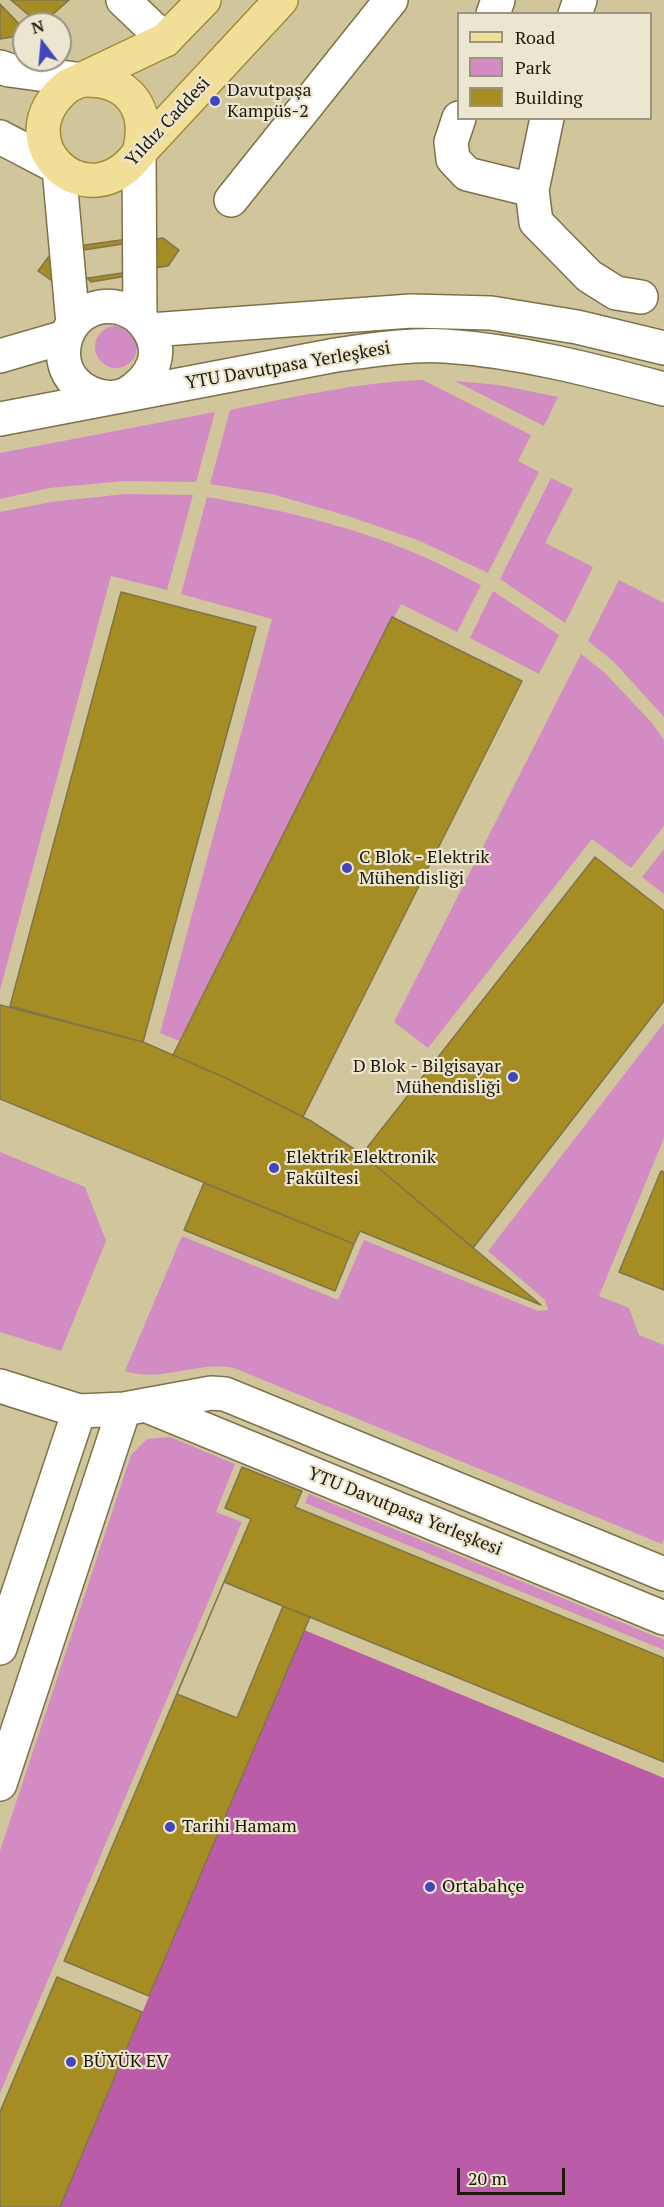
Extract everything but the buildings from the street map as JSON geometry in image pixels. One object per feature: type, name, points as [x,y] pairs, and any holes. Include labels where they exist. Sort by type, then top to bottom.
[{"type":"main road","name":"YTU Davutpasa Yerleşkesi","points":[[58,168],[43,141],[42,124],[46,109],[56,96],[68,86],[165,40],[204,0]]},
{"type":"main road","name":"Yıldız Caddesi","points":[[58,168],[72,176],[87,180],[102,180],[123,170],[282,0]]},
{"type":"main road","points":[[83,80],[99,79],[114,84],[128,93],[138,106],[143,121],[143,137],[139,153]]},
{"type":"street","points":[[123,0],[165,40]]},
{"type":"street","points":[[231,200],[391,0]]},
{"type":"street","points":[[0,67],[83,80]]},
{"type":"street","points":[[458,120],[451,142],[453,159],[466,174],[532,190]]},
{"type":"street","points":[[547,120],[532,190],[536,222],[589,276],[616,293],[641,297]]},
{"type":"street","name":"Yıldız Caddesi","points":[[0,137],[58,168]]},
{"type":"street","name":"YTU Davutpasa Yerleşkesi","points":[[58,168],[69,331],[64,359],[72,380],[83,390],[96,396],[118,397],[139,387],[149,375],[155,360],[154,345],[145,324],[139,153]]},
{"type":"street","name":"YTU Davutpasa Yerleşkesi","points":[[0,356],[69,331],[83,314],[97,308],[112,306],[127,310],[145,324],[411,311],[491,313],[577,327],[664,348]]},
{"type":"street","name":"YTU Davutpasa Yerleşkesi","points":[[0,419],[336,355],[423,346],[504,352],[568,364],[664,389]]},
{"type":"street","name":"YTU Davutpasa Yerleşkesi","points":[[0,1386],[79,1411],[135,1407],[211,1393],[225,1394],[664,1574]]},
{"type":"street","points":[[0,1784],[135,1407]]},
{"type":"street","name":"YTU Davutpasa Yerleşkesi","points":[[135,1407],[664,1618]]},
{"type":"street","points":[[0,1648],[79,1411]]},
{"type":"green space","points":[[116,326],[131,332],[137,347],[131,362],[116,368],[101,362],[95,347],[101,332]]},
{"type":"green space","points":[[423,380],[531,435],[518,461],[539,472],[488,573],[420,541],[348,516],[272,494],[210,484],[230,410],[350,387]]},
{"type":"green space","points":[[455,381],[499,385],[558,397],[544,426]]},
{"type":"green space","points":[[215,412],[196,482],[124,481],[49,488],[0,499],[0,453]]},
{"type":"green space","points":[[551,478],[573,489],[545,543],[593,567],[565,623],[500,579]]},
{"type":"green space","points":[[125,494],[193,495],[167,590],[111,576],[0,990],[0,512],[51,502]]},
{"type":"green space","points":[[207,497],[286,513],[364,534],[423,557],[481,585],[457,632],[401,604],[179,1041],[160,1033],[272,619],[181,594]]},
{"type":"green space","points":[[619,580],[664,603],[664,717],[614,662],[588,641]]},
{"type":"green space","points":[[493,591],[559,635],[539,674],[470,638]]},
{"type":"green space","points":[[581,654],[604,672],[653,724],[664,740],[664,826],[631,868],[592,839],[428,1048],[394,1022]]},
{"type":"green space","points":[[664,849],[664,894],[642,877]]},
{"type":"green space","points":[[664,1023],[664,1138],[599,1296],[629,1308],[639,1335],[664,1345],[664,1539],[662,1544],[234,1368],[207,1367],[152,1375],[125,1371],[182,1236],[338,1300],[364,1240],[538,1311],[548,1310],[545,1300],[488,1251]]},
{"type":"green space","points":[[0,1152],[85,1187],[106,1241],[61,1351],[0,1332]]},
{"type":"green space","points":[[170,1437],[235,1464],[216,1512],[242,1522],[0,2093],[0,1851],[131,1455],[147,1439]]},
{"type":"green space","points":[[309,1494],[664,1640],[664,1650],[305,1503]]},
{"type":"shaded area","name":"Ortabahçe","points":[[304,1630],[664,1778],[664,2207],[60,2207]]},
{"type":"place","name":"Davutpaşa Kampüs-2","points":[[215,101]]},
{"type":"place","name":"C Blok - Elektrik Mühendisliği","points":[[347,868]]},
{"type":"place","name":"D Blok - Bilgisayar Mühendisliği","points":[[513,1077]]},
{"type":"place","name":"Elektrik Elektronik Fakültesi","points":[[274,1168]]},
{"type":"place","name":"Tarihi Hamam","points":[[170,1827]]},
{"type":"place","name":"Ortabahçe","points":[[430,1887]]},
{"type":"place","name":"BÜYÜK EV","points":[[71,2062]]}]
